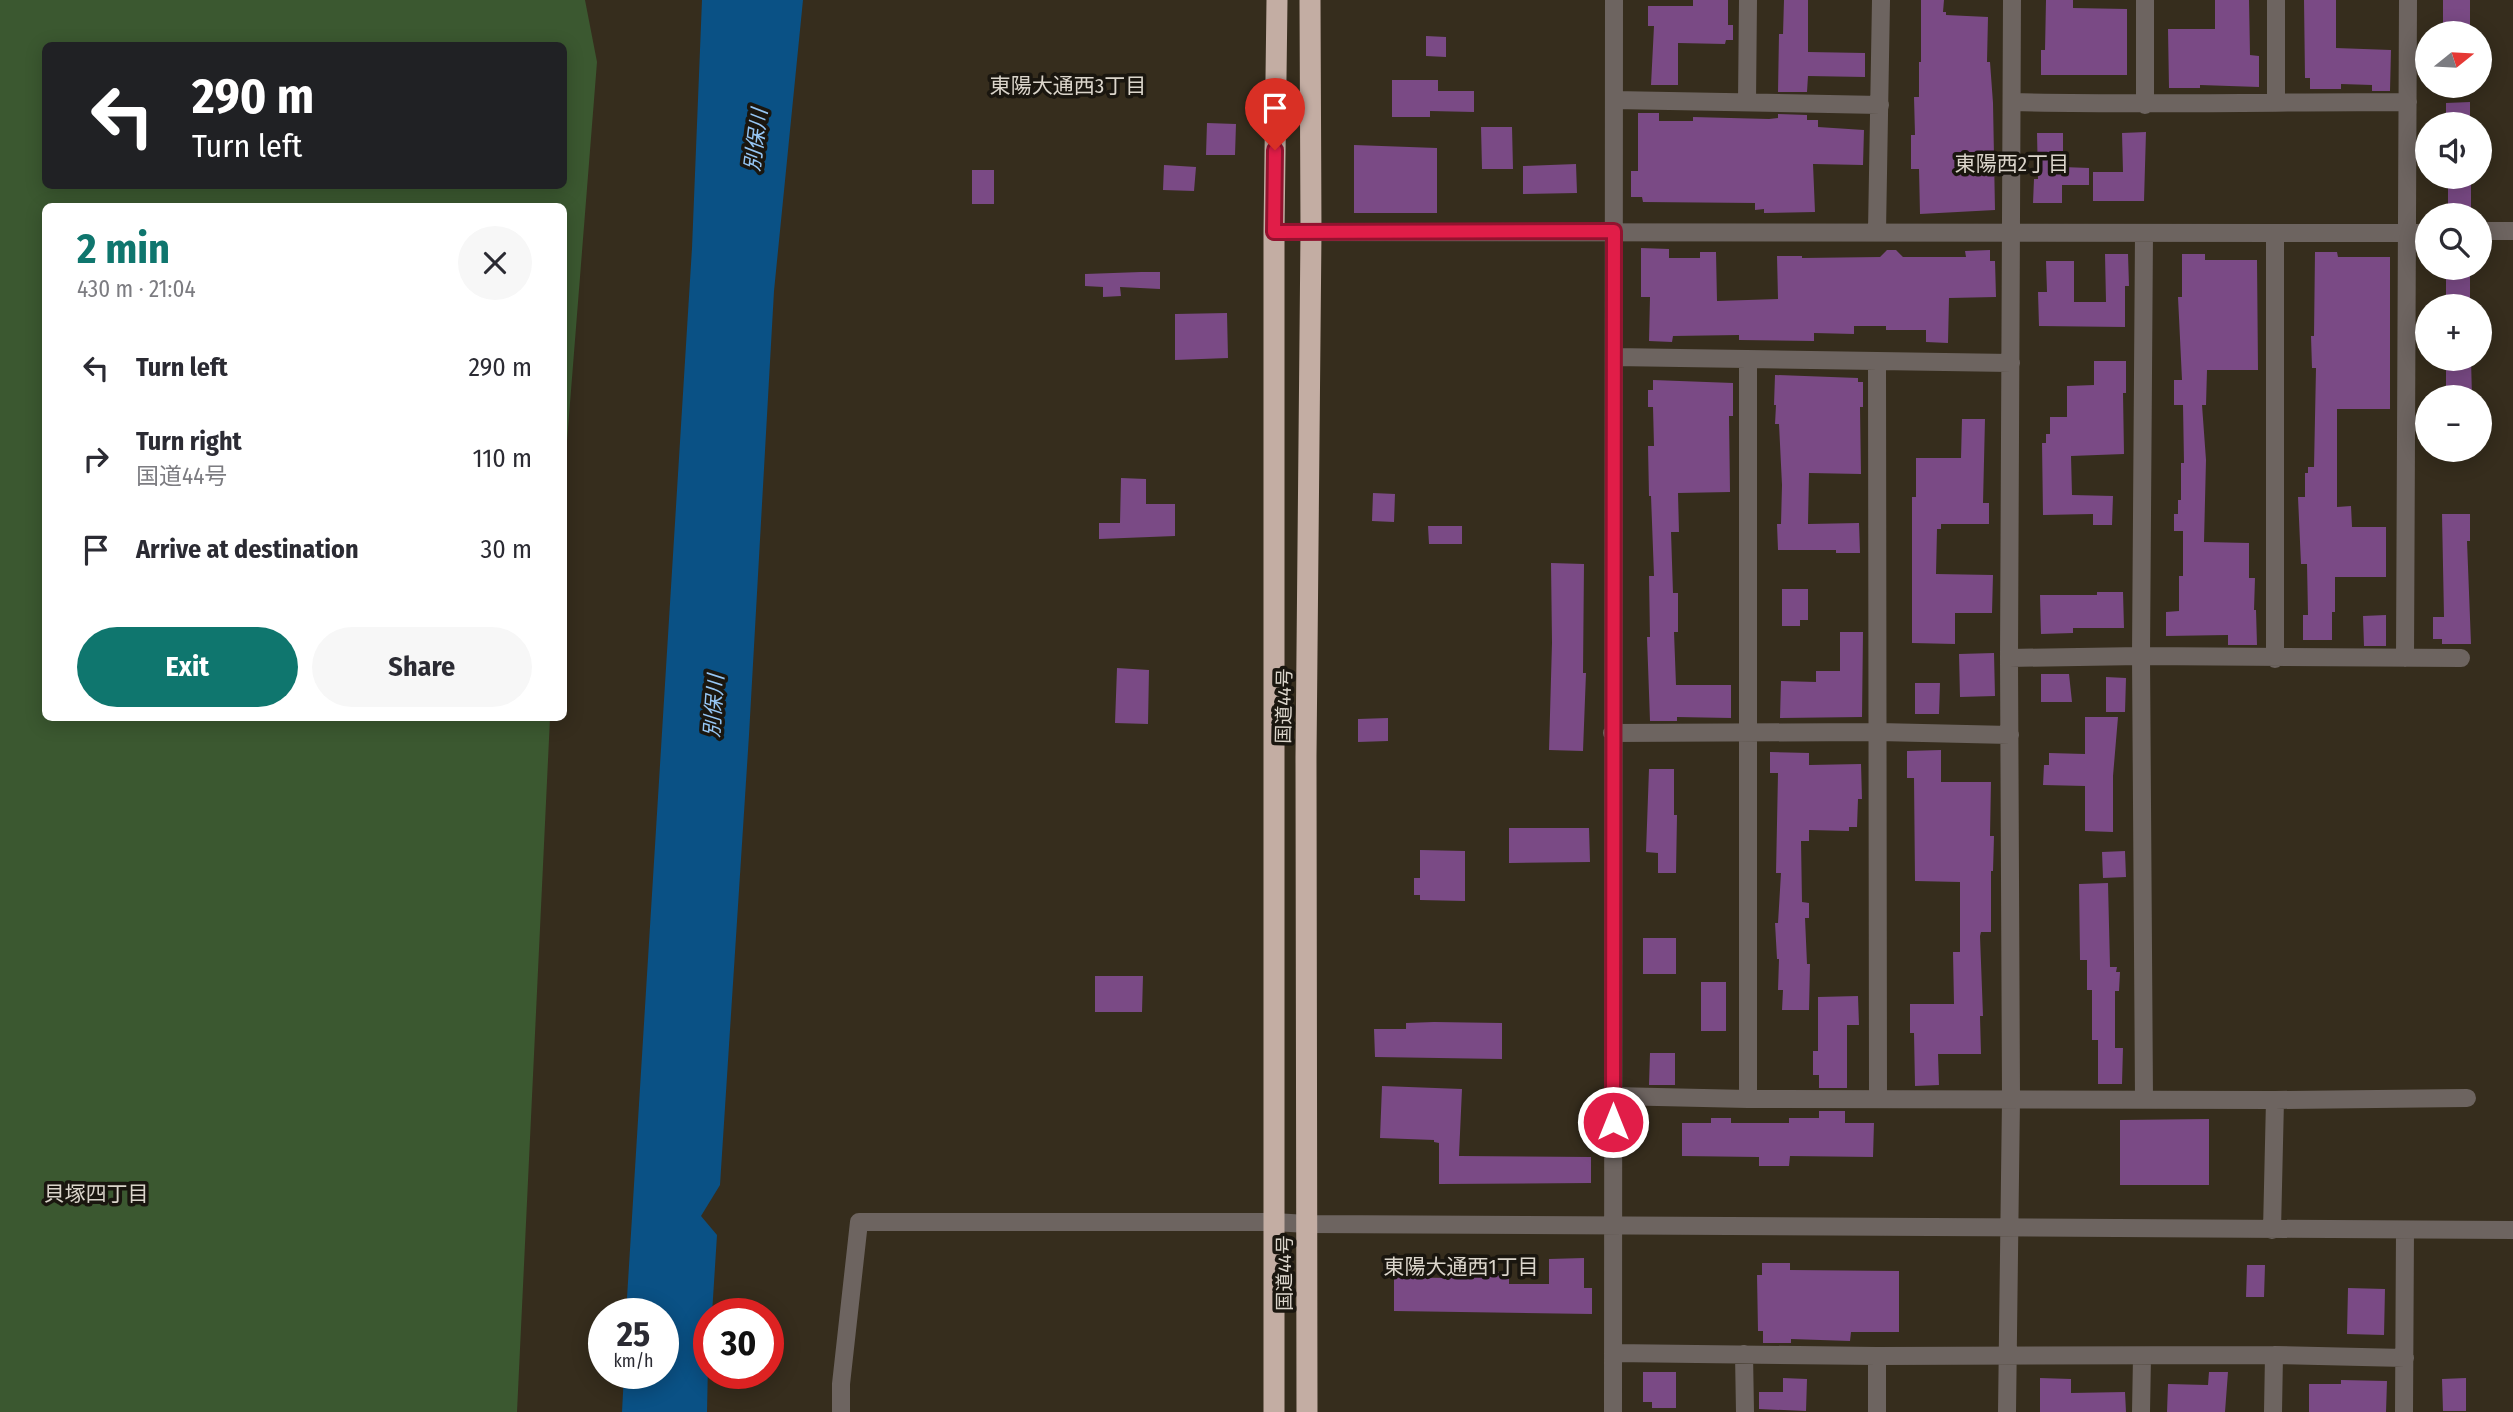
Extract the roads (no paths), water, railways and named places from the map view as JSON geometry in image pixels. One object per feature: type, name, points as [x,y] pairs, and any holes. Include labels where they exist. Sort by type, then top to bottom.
[{"type":"highway","name":"国道44号","points":[[1274,1412],[1274,232],[1277,0]]},
{"type":"highway","name":"国道44号","points":[[1307,1412],[1306,757],[1311,231],[1310,0]]},
{"type":"street","points":[[1613,1412],[1614,0]]},
{"type":"street","points":[[1747,102],[1748,0]]},
{"type":"street","points":[[1877,231],[1881,0]]},
{"type":"street","points":[[2007,1412],[2011,1099],[2009,658],[2012,0]]},
{"type":"street","points":[[2145,0],[2146,105]]},
{"type":"street","points":[[2276,0],[2276,102]]},
{"type":"street","points":[[2405,657],[2408,0]]},
{"type":"street","points":[[1614,100],[1880,105]]},
{"type":"street","points":[[2012,102],[2146,105],[2408,102]]},
{"type":"street","points":[[2492,231],[2513,231]]},
{"type":"street","points":[[1274,232],[2415,234]]},
{"type":"street","points":[[2275,233],[2275,659]]},
{"type":"street","points":[[2144,234],[2141,656],[2144,1098]]},
{"type":"street","points":[[1614,357],[2011,363]]},
{"type":"street","points":[[1748,359],[1748,1099]]},
{"type":"street","points":[[1878,362],[1878,1098]]},
{"type":"street","points":[[2009,658],[2461,658]]},
{"type":"street","points":[[1612,733],[1879,732],[2010,735]]},
{"type":"street","points":[[1613,1096],[1748,1099],[2467,1098]]},
{"type":"street","points":[[2272,1230],[2275,1100]]},
{"type":"street","points":[[841,1412],[841,1384],[859,1222],[2513,1230]]},
{"type":"street","points":[[2404,1412],[2405,1230]]},
{"type":"street","points":[[1613,1353],[2141,1357],[2274,1355],[2405,1358]]},
{"type":"street","points":[[1744,1354],[1745,1412]]},
{"type":"street","points":[[2273,1412],[2274,1355]]},
{"type":"street","points":[[1877,1356],[1877,1412]]},
{"type":"street","points":[[2141,1357],[2141,1412]]},
{"type":"water","name":"別保川","points":[[702,0],[803,0],[774,291],[720,1185],[701,1216],[717,1235],[713,1298],[693,1298],[693,1389],[707,1389],[707,1412],[622,1412],[623,1389],[679,1389],[679,1298],[627,1298],[692,248]]},
{"type":"district","name":"東陽大通西3丁目","points":[[1068,86]]},
{"type":"district","name":"東陽西2丁目","points":[[2012,164]]},
{"type":"district","name":"貝塚四丁目","points":[[96,1194]]},
{"type":"district","name":"東陽大通西1丁目","points":[[1461,1267]]}]
